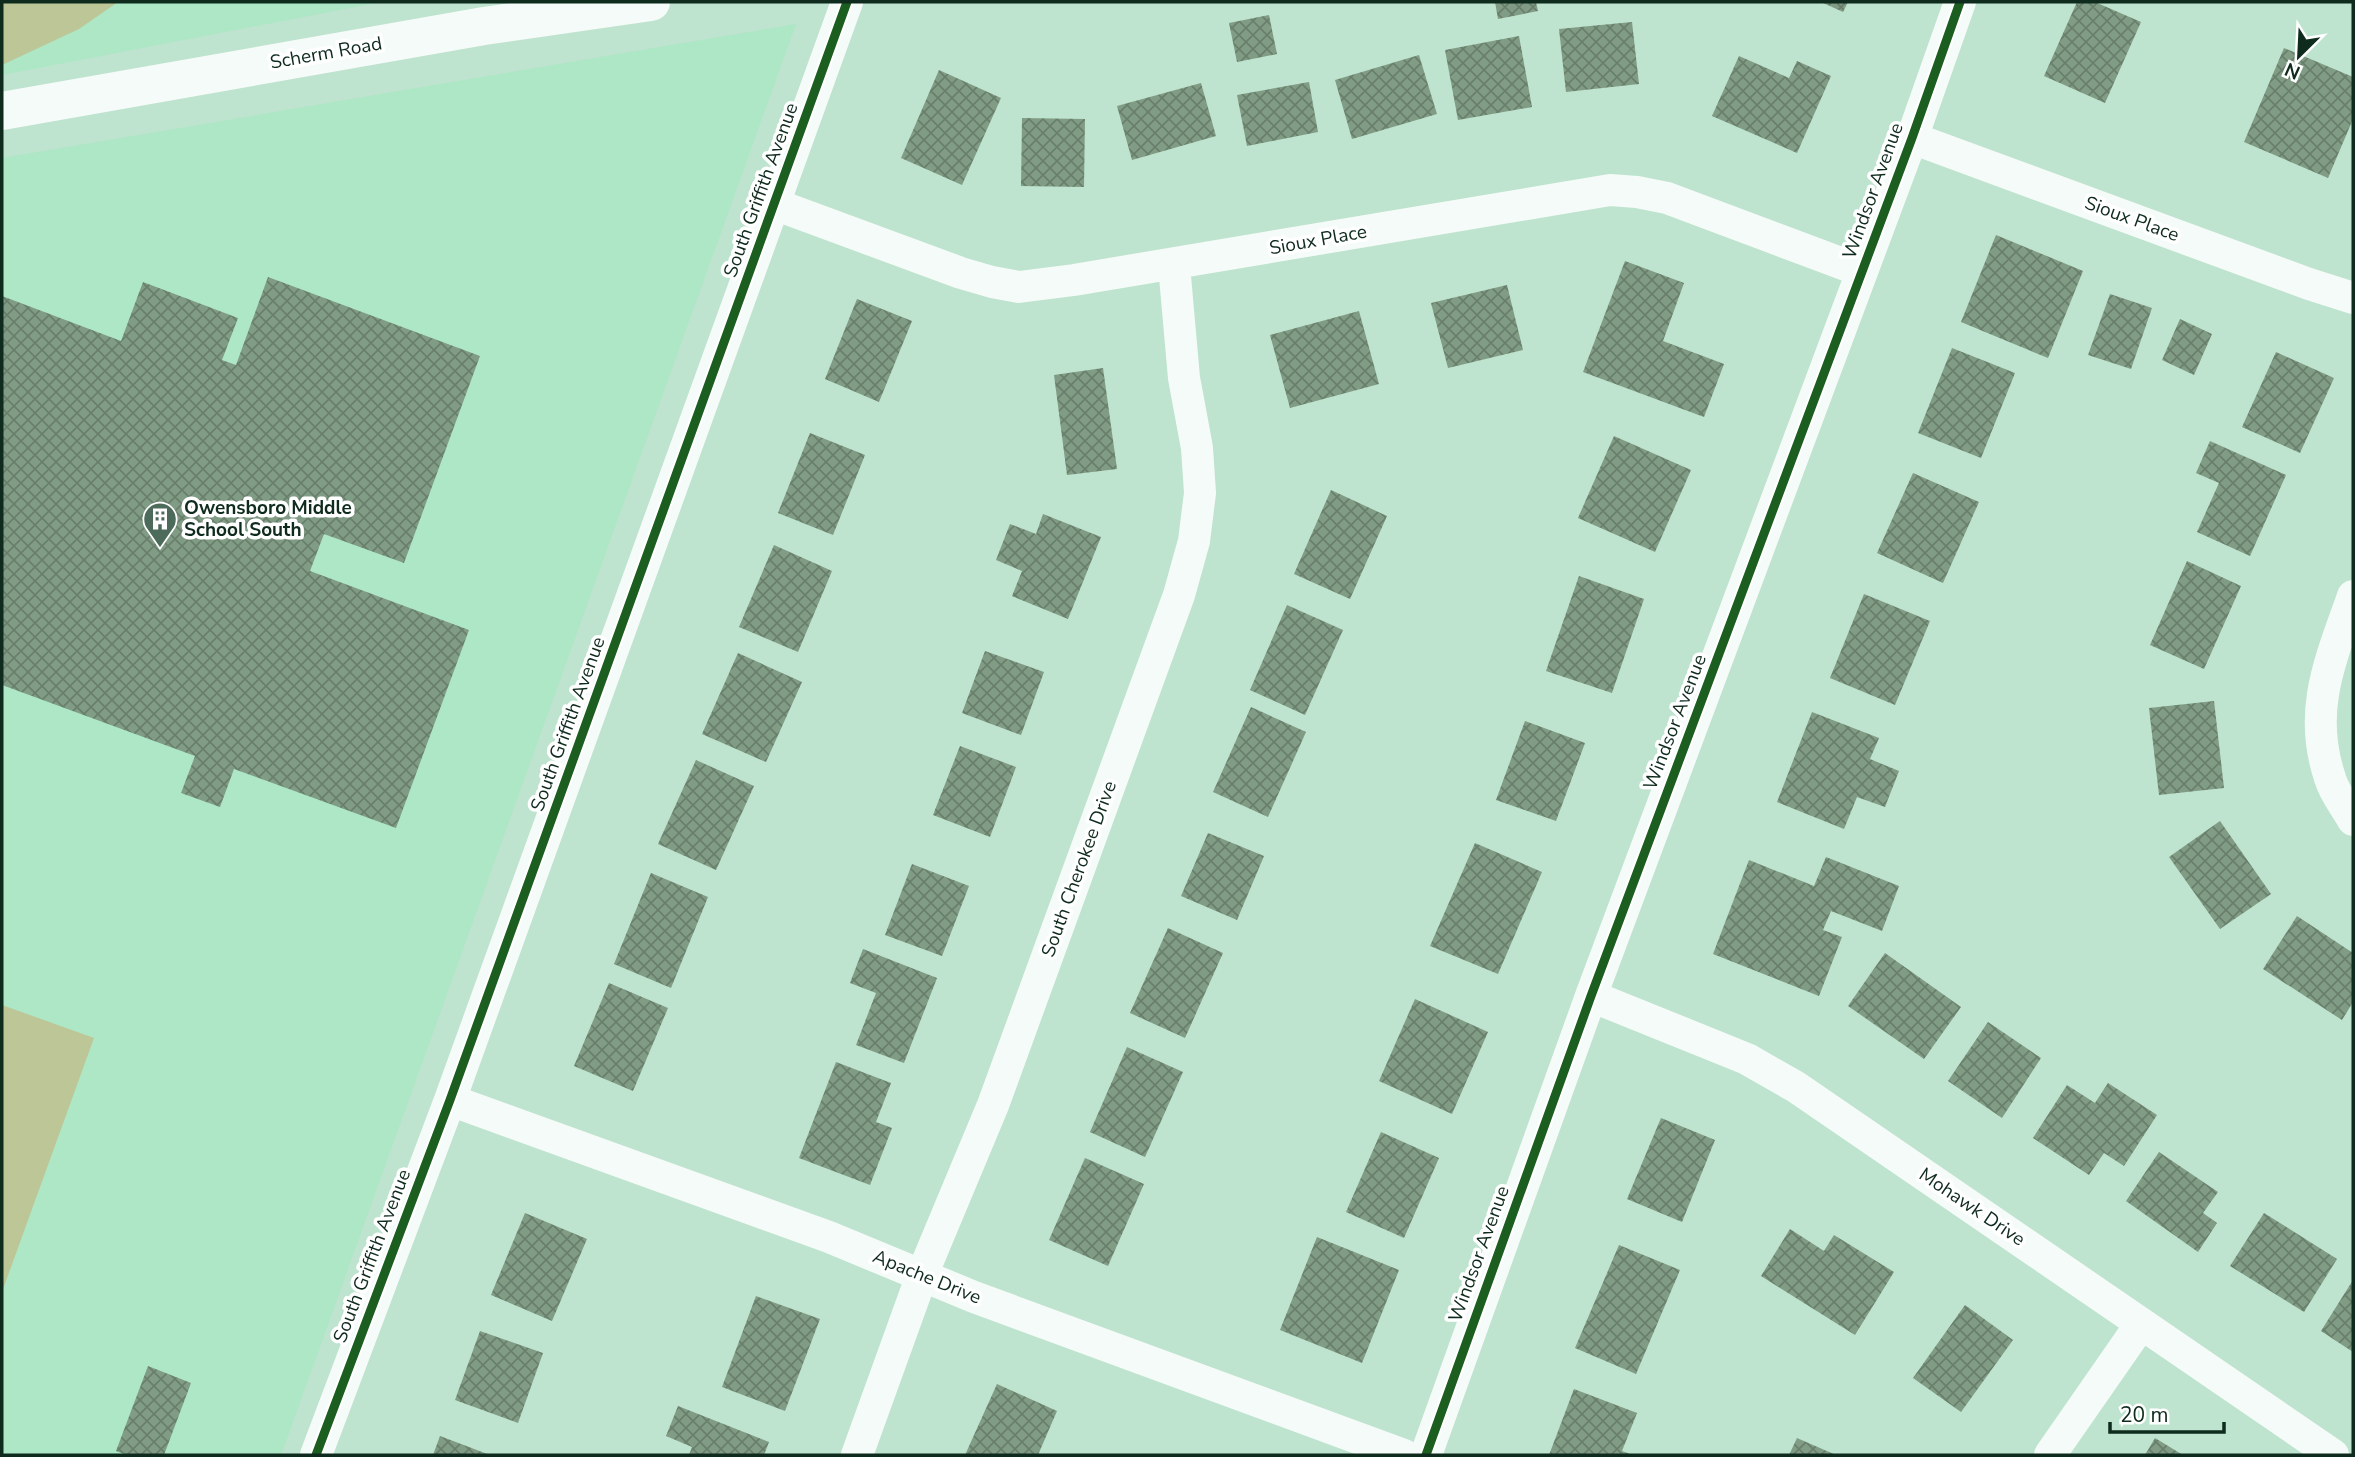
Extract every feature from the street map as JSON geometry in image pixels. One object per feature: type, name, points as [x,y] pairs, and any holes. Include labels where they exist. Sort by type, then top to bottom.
[{"type":"street","name":"Scherm Road","points":[[2,111],[471,28],[651,2]]},
{"type":"street","name":"South Griffith Avenue","points":[[316,1455],[450,1100],[847,2]]},
{"type":"street","name":"Windsor Avenue","points":[[1426,1455],[1591,996],[1912,138],[1960,2]]},
{"type":"street","name":"Sioux Place","points":[[1912,138],[2353,298]]},
{"type":"street","name":"Sioux Place","points":[[775,204],[961,273],[1019,287],[1174,265],[1610,190],[1667,198],[1862,271]]},
{"type":"street","name":"South Cherokee Drive","points":[[857,1455],[922,1275],[993,1105],[1179,594],[1194,541],[1200,493],[1198,449],[1184,378],[1174,265]]},
{"type":"street","points":[[2353,596],[2324,680],[2319,731],[2330,779],[2353,820]]},
{"type":"street","name":"Mohawk Drive","points":[[1591,996],[1747,1059],[1796,1087],[2333,1455]]},
{"type":"street","name":"Apache Drive","points":[[450,1100],[829,1237],[987,1301],[1404,1455]]},
{"type":"street","points":[[2050,1455],[2141,1324]]},
{"type":"shaded area","points":[[2,2],[381,2],[2,75]]},
{"type":"shaded area","points":[[2,2],[118,2],[79,29],[2,65]]},
{"type":"shaded area","points":[[796,24],[281,1455],[2,1455],[2,158]]},
{"type":"shaded area","points":[[2,1005],[94,1038],[2,1292]]},
{"type":"building","points":[[1495,2],[1536,2],[1538,11],[1498,19]]},
{"type":"building","points":[[1821,2],[1848,2],[1843,12]]},
{"type":"building","points":[[2077,2],[2095,2],[2141,22],[2105,103],[2044,76]]},
{"type":"building","points":[[1269,15],[1277,54],[1237,62],[1229,23]]},
{"type":"building","points":[[1632,22],[1639,84],[1566,92],[1559,29]]},
{"type":"building","points":[[1519,36],[1532,107],[1458,120],[1445,50]]},
{"type":"building","points":[[2284,48],[2353,77],[2353,119],[2328,178],[2244,142]]},
{"type":"building","points":[[1419,55],[1437,114],[1352,139],[1335,80]]},
{"type":"building","points":[[1739,56],[1789,78],[1797,61],[1831,76],[1797,153],[1712,116]]},
{"type":"building","points":[[939,70],[1001,98],[962,185],[901,158]]},
{"type":"building","points":[[1309,82],[1318,132],[1247,146],[1237,95]]},
{"type":"building","points":[[1201,83],[1216,136],[1132,160],[1117,106]]},
{"type":"building","points":[[1022,118],[1085,119],[1084,187],[1021,186]]},
{"type":"building","points":[[1996,235],[2083,271],[2048,358],[1961,322]]},
{"type":"building","points":[[1625,261],[1684,283],[1663,341],[1724,364],[1704,417],[1583,372]]},
{"type":"building","name":"Owensboro Middle School South","points":[[268,277],[480,356],[404,563],[324,534],[310,571],[469,630],[396,828],[234,769],[220,807],[181,793],[195,756],[2,685],[2,296],[121,341],[143,282],[238,318],[222,360],[236,365]]},
{"type":"building","points":[[1507,285],[1523,350],[1448,368],[1431,303]]},
{"type":"building","points":[[2110,294],[2152,308],[2131,369],[2088,355]]},
{"type":"building","points":[[857,299],[912,321],[879,402],[825,379]]},
{"type":"building","points":[[1359,311],[1379,384],[1290,408],[1270,335]]},
{"type":"building","points":[[2180,319],[2212,334],[2194,375],[2162,360]]},
{"type":"building","points":[[1952,348],[2015,373],[1981,458],[1918,433]]},
{"type":"building","points":[[2276,352],[2334,378],[2300,453],[2242,427]]},
{"type":"building","points":[[1103,368],[1117,469],[1067,475],[1054,375]]},
{"type":"building","points":[[810,433],[865,455],[833,535],[778,513]]},
{"type":"building","points":[[1614,436],[1691,470],[1655,552],[1578,518]]},
{"type":"building","points":[[2210,441],[2286,475],[2250,556],[2197,532],[2219,483],[2196,473]]},
{"type":"building","points":[[1913,473],[1979,502],[1943,583],[1877,553]]},
{"type":"building","points":[[1331,490],[1387,516],[1350,599],[1294,574]]},
{"type":"building","points":[[1043,514],[1101,537],[1068,619],[1012,596],[1022,571],[996,560],[1010,524],[1036,534]]},
{"type":"building","points":[[774,545],[832,571],[798,652],[739,627]]},
{"type":"building","points":[[2187,561],[2241,586],[2204,669],[2150,645]]},
{"type":"building","points":[[1579,576],[1644,599],[1612,693],[1546,671]]},
{"type":"building","points":[[1864,594],[1930,621],[1895,705],[1830,678]]},
{"type":"building","points":[[1287,605],[1343,630],[1305,715],[1250,690]]},
{"type":"building","points":[[985,651],[1044,672],[1021,735],[962,713]]},
{"type":"building","points":[[738,653],[802,682],[766,762],[702,734]]},
{"type":"building","points":[[2214,701],[2224,788],[2159,795],[2149,708]]},
{"type":"building","points":[[1251,707],[1306,732],[1268,817],[1213,792]]},
{"type":"building","points":[[1812,712],[1879,738],[1870,759],[1899,771],[1885,807],[1857,797],[1844,829],[1777,802]]},
{"type":"building","points":[[1525,721],[1585,743],[1556,821],[1496,800]]},
{"type":"building","points":[[960,746],[1016,767],[990,837],[933,815]]},
{"type":"building","points":[[696,760],[754,786],[716,870],[658,844]]},
{"type":"building","points":[[2220,821],[2271,894],[2220,929],[2169,857]]},
{"type":"building","points":[[1208,833],[1264,856],[1237,920],[1181,896]]},
{"type":"building","points":[[1475,843],[1542,872],[1498,974],[1430,946]]},
{"type":"building","points":[[1826,857],[1899,886],[1882,931],[1831,911],[1823,930],[1842,937],[1819,996],[1713,954],[1749,860],[1814,886]]},
{"type":"building","points":[[912,864],[969,886],[942,956],[885,935]]},
{"type":"building","points":[[651,873],[708,897],[671,988],[614,964]]},
{"type":"building","points":[[2297,916],[2353,953],[2353,1002],[2342,1020],[2263,969]]},
{"type":"building","points":[[1168,928],[1223,953],[1185,1038],[1130,1013]]},
{"type":"building","points":[[863,949],[937,978],[904,1063],[856,1045],[876,993],[850,983]]},
{"type":"building","points":[[1885,953],[1961,1007],[1924,1059],[1848,1006]]},
{"type":"building","points":[[609,983],[668,1008],[633,1091],[574,1066]]},
{"type":"building","points":[[1415,999],[1488,1032],[1452,1114],[1379,1081]]},
{"type":"building","points":[[1988,1022],[2041,1058],[2002,1118],[1948,1081]]},
{"type":"building","points":[[1127,1047],[1183,1072],[1145,1157],[1090,1132]]},
{"type":"building","points":[[836,1062],[891,1083],[876,1122],[892,1128],[870,1185],[799,1158]]},
{"type":"building","points":[[2108,1083],[2157,1115],[2124,1166],[2104,1153],[2089,1175],[2033,1138],[2067,1085],[2095,1103]]},
{"type":"building","points":[[1661,1118],[1715,1140],[1682,1222],[1627,1199]]},
{"type":"building","points":[[1381,1132],[1439,1158],[1404,1238],[1346,1212]]},
{"type":"building","points":[[2159,1152],[2218,1192],[2203,1213],[2217,1223],[2198,1252],[2126,1201]]},
{"type":"building","points":[[1085,1158],[1144,1184],[1108,1266],[1049,1240]]},
{"type":"building","points":[[525,1213],[587,1239],[552,1321],[491,1295]]},
{"type":"building","points":[[2264,1213],[2337,1259],[2304,1312],[2230,1266]]},
{"type":"building","points":[[1790,1229],[1824,1251],[1834,1235],[1894,1272],[1855,1335],[1761,1276]]},
{"type":"building","points":[[1317,1237],[1399,1270],[1362,1363],[1280,1330]]},
{"type":"building","points":[[1619,1245],[1680,1270],[1636,1374],[1575,1348]]},
{"type":"building","points":[[2353,1280],[2353,1352],[2321,1331]]},
{"type":"building","points":[[756,1296],[820,1319],[785,1411],[722,1387]]},
{"type":"building","points":[[1965,1305],[2013,1340],[1961,1412],[1913,1378]]},
{"type":"building","points":[[480,1331],[543,1353],[518,1423],[455,1400]]},
{"type":"building","points":[[148,1366],[191,1383],[164,1455],[127,1455],[116,1451]]},
{"type":"building","points":[[997,1384],[1057,1411],[1038,1455],[965,1455]]},
{"type":"building","points":[[1574,1389],[1637,1413],[1622,1451],[1633,1455],[1549,1455]]},
{"type":"building","points":[[678,1406],[769,1442],[764,1455],[689,1455],[692,1447],[666,1436]]},
{"type":"building","points":[[440,1436],[490,1455],[433,1455]]},
{"type":"building","points":[[1797,1438],[1836,1455],[1789,1455]]},
{"type":"building","points":[[2155,1438],[2183,1455],[2145,1455]]},
{"type":"cycle path","points":[[316,1455],[450,1100],[847,2]]},
{"type":"cycle path","points":[[1426,1455],[1591,996],[1912,138],[1960,2]]},
{"type":"place","name":"Owensboro Middle School South","points":[[160,549]]}]
